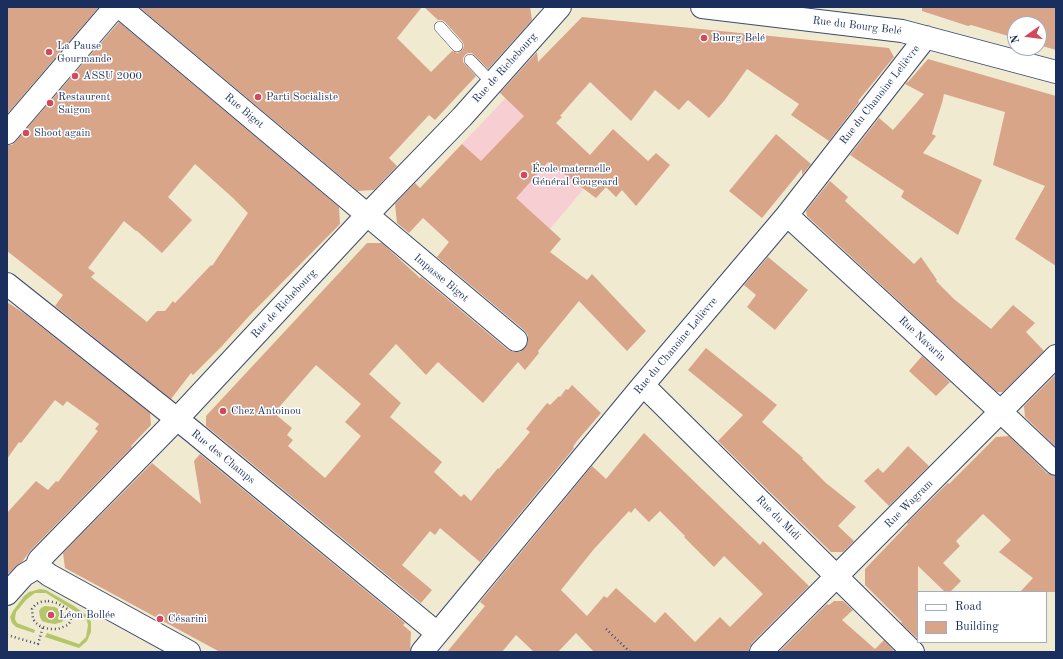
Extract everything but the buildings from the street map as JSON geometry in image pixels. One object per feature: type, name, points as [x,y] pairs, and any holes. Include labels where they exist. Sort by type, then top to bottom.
[{"type":"street","points":[[7,133],[115,7]]},
{"type":"street","name":"Rue Bigot","points":[[120,7],[367,215]]},
{"type":"street","name":"Rue de Richebourg","points":[[40,568],[38,562],[39,560],[177,419],[367,215],[462,117],[560,7]]},
{"type":"street","name":"Rue du Bourg Belé","points":[[702,7],[902,31],[1056,72]]},
{"type":"street","name":"Rue du Chanoine Lelièvre","points":[[422,652],[643,385],[787,215],[926,37]]},
{"type":"street","name":"Impasse Bigot","points":[[367,215],[516,340]]},
{"type":"street","name":"Rue Navarin","points":[[787,215],[1056,464]]},
{"type":"street","name":"Rue des Champs","points":[[7,284],[177,419],[437,633]]},
{"type":"street","name":"Rue Wagram","points":[[761,652],[1056,356]]},
{"type":"street","name":"Rue du Midi","points":[[643,385],[913,652]]},
{"type":"street","points":[[7,594],[24,575],[34,569],[40,568],[49,575],[189,652]]},
{"type":"lane","points":[[440,27],[457,46]]},
{"type":"lane","points":[[470,60],[492,83]]},
{"type":"path","points":[[41,602],[53,602],[69,610],[71,620],[65,627],[58,629],[43,627],[37,624],[33,619],[32,610],[36,604],[41,602]]},
{"type":"path","points":[[7,635],[38,644],[43,627]]},
{"type":"path","points":[[606,629],[630,652]]},
{"type":"shaded area","name":"École maternelle Général Gougeard","points":[[516,87],[603,166],[550,229],[511,229],[443,164]]},
{"type":"green space","points":[[40,589],[46,590],[74,606],[89,617],[91,622],[91,632],[87,641],[79,648],[45,637],[47,633],[79,644],[86,637],[88,625],[84,617],[46,593],[35,593],[27,599],[16,612],[15,619],[17,623],[35,630],[34,633],[16,627],[12,623],[10,617],[24,596],[29,592]]},
{"type":"green space","points":[[45,606],[55,607],[63,612],[65,617],[62,622],[55,624],[42,621],[39,611]]},
{"type":"place","name":"Bourg Belé","points":[[704,38]]},
{"type":"place","name":"La Pause Gourmande","points":[[49,52]]},
{"type":"place","name":"ASSU 2000","points":[[75,76]]},
{"type":"place","name":"Parti Socialiste","points":[[258,97]]},
{"type":"place","name":"Restaurent Saigon","points":[[50,103]]},
{"type":"place","name":"Shoot again","points":[[26,133]]},
{"type":"place","name":"École maternelle Général Gougeard","points":[[524,175]]},
{"type":"place","name":"Chez Antoinou","points":[[223,411]]},
{"type":"place","name":"Léon Bollée","points":[[51,615]]},
{"type":"place","name":"Césarini","points":[[160,619]]}]
